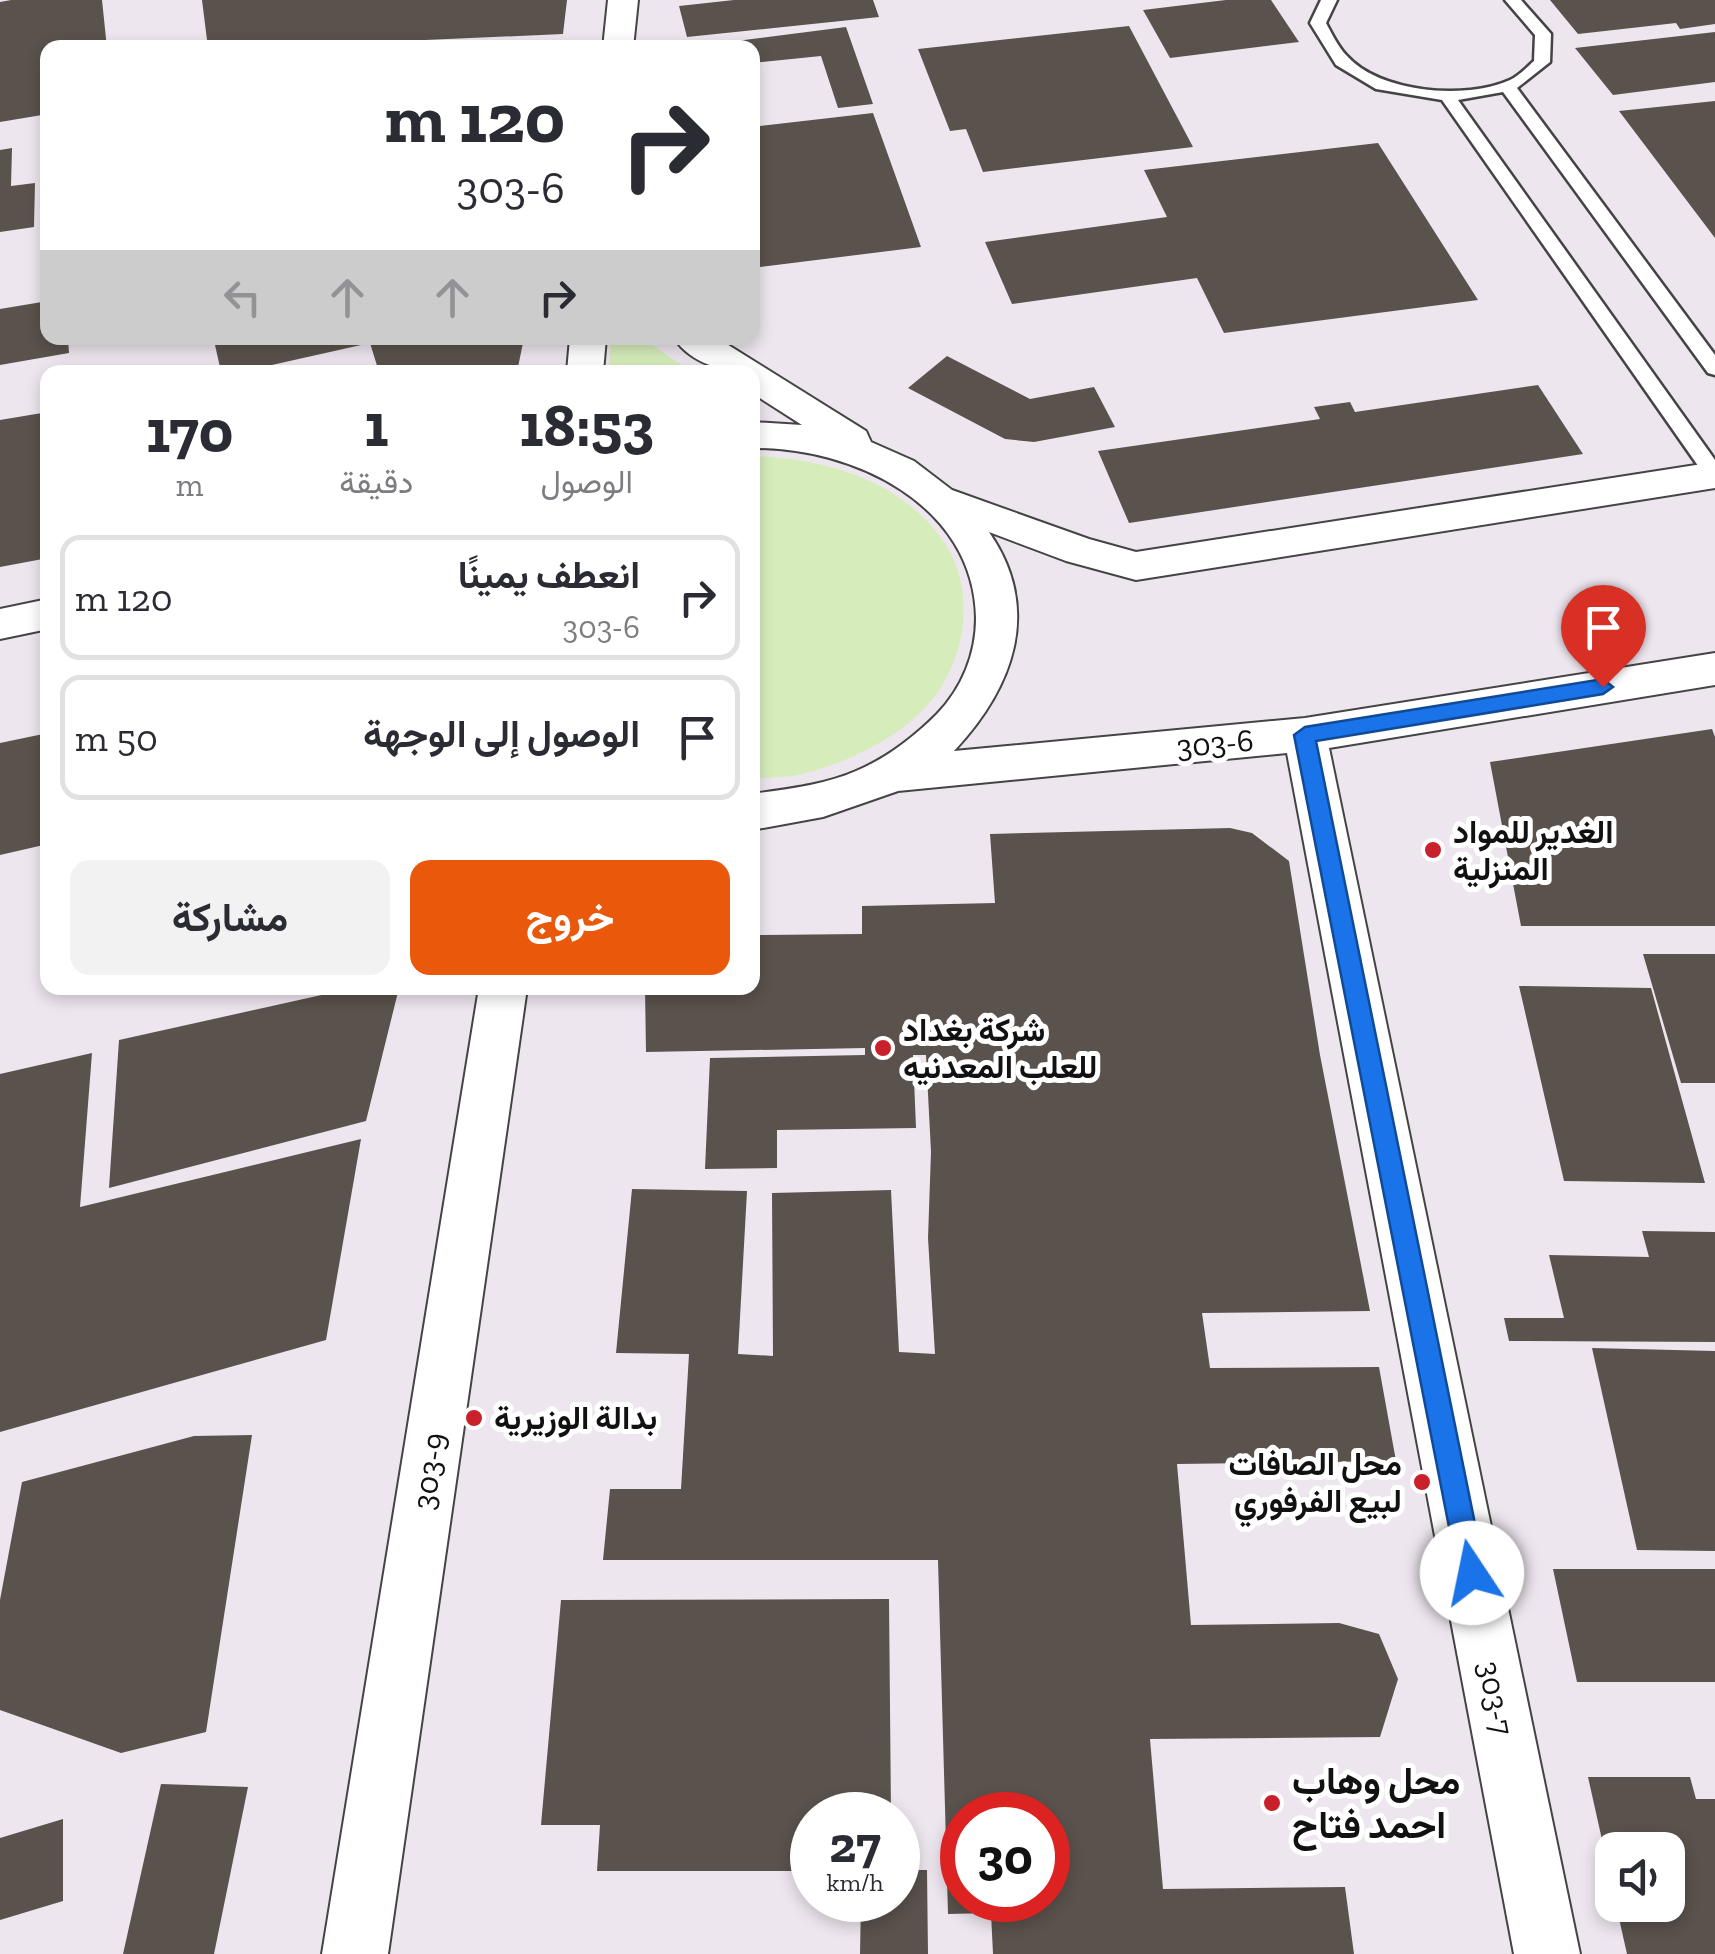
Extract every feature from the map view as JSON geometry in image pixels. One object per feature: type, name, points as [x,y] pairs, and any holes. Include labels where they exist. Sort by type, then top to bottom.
[{"type":"street","points":[[619,40],[623,0]]},
{"type":"street","points":[[703,345],[736,365]]},
{"type":"street","points":[[760,380],[949,504],[1080,551],[1136,566],[1715,474]]},
{"type":"street","points":[[760,436],[834,444],[894,466]]},
{"type":"street","points":[[760,811],[822,802],[892,774],[953,728],[990,670],[1000,610],[986,553],[949,504]]},
{"type":"street","points":[[0,624],[40,616]]},
{"type":"street","name":"303-6","points":[[892,774],[1305,735],[1715,668]]},
{"type":"street","name":"303-7","points":[[1305,735],[1547,1954]]},
{"type":"street","name":"303-9","points":[[355,1954],[503,995]]},
{"type":"lane","points":[[1329,0],[1318,23],[1324,44],[1342,64],[1372,81],[1448,98],[1509,89],[1534,75],[1547,57],[1547,36],[1534,16],[1513,0]]},
{"type":"lane","points":[[1509,89],[1715,369]]},
{"type":"lane","points":[[1448,98],[1715,474]]},
{"type":"shaded area","points":[[0,0],[1715,0],[1715,1954],[0,1954]]},
{"type":"green space","points":[[611,345],[652,345],[682,365],[609,365]]},
{"type":"green space","points":[[760,457],[834,468],[886,489],[909,504],[946,545],[961,584],[964,605],[959,647],[952,666],[918,715],[856,755],[793,776],[760,778]]},
{"type":"building","points":[[102,0],[106,40],[40,40],[40,115],[0,122],[0,2]]},
{"type":"building","points":[[202,0],[567,0],[563,34],[425,40],[207,40]]},
{"type":"building","points":[[734,0],[873,0],[879,17],[687,37],[679,6]]},
{"type":"building","points":[[1226,0],[1271,0],[1299,42],[1170,58],[1143,10]]},
{"type":"building","points":[[1550,0],[1715,0],[1715,24],[1680,29],[1676,23],[1578,34]]},
{"type":"building","points":[[1129,26],[1193,147],[983,172],[966,129],[950,131],[918,49]]},
{"type":"building","points":[[846,27],[873,104],[838,108],[821,56],[760,62],[760,40],[744,40]]},
{"type":"building","points":[[1715,32],[1715,82],[1613,95],[1575,48]]},
{"type":"building","points":[[1715,101],[1715,238],[1619,111]]},
{"type":"building","points":[[873,113],[921,247],[760,267],[760,126]]},
{"type":"building","points":[[1378,143],[1478,300],[1224,333],[1197,278],[1012,304],[985,242],[1167,217],[1144,170]]},
{"type":"building","points":[[12,148],[11,186],[35,183],[34,227],[0,232],[0,150]]},
{"type":"building","points":[[40,302],[40,345],[68,345],[69,353],[0,365],[0,309]]},
{"type":"building","points":[[215,345],[361,345],[272,365],[219,365]]},
{"type":"building","points":[[371,345],[523,345],[518,365],[377,365]]},
{"type":"building","points":[[947,356],[1030,399],[1094,387],[1115,427],[1034,442],[1005,439],[908,388]]},
{"type":"building","points":[[1538,385],[1583,454],[1129,523],[1098,451],[1320,419],[1314,407],[1350,402],[1355,412]]},
{"type":"building","points":[[40,413],[40,560],[0,567],[0,420]]},
{"type":"building","points":[[1712,729],[1715,926],[1521,926],[1490,762]]},
{"type":"building","points":[[40,735],[40,846],[0,855],[0,743]]},
{"type":"building","points":[[1230,828],[1252,833],[1289,861],[1320,1055],[1370,1311],[1202,1313],[1210,1368],[1379,1367],[1396,1461],[1177,1464],[1191,1625],[1339,1623],[1379,1634],[1398,1679],[1380,1737],[1150,1739],[1163,1889],[1345,1887],[1354,1954],[993,1954],[991,1922],[1070,1922],[1070,1792],[945,1792],[938,1560],[603,1560],[610,1489],[681,1489],[689,1354],[616,1353],[632,1189],[747,1191],[738,1354],[773,1356],[772,1193],[891,1190],[899,1352],[935,1354],[928,1238],[931,1152],[926,1055],[913,1055],[916,1128],[777,1130],[777,1168],[705,1169],[710,1058],[865,1055],[865,1048],[646,1052],[645,995],[760,995],[760,935],[862,934],[862,906],[995,903],[990,834]]},
{"type":"building","points":[[1643,954],[1715,954],[1715,1083],[1681,1083]]},
{"type":"building","points":[[1519,986],[1651,988],[1705,1183],[1564,1181]]},
{"type":"building","points":[[322,995],[397,995],[366,1121],[109,1188],[119,1040]]},
{"type":"building","points":[[92,1053],[80,1207],[361,1139],[326,1340],[0,1432],[0,1074]]},
{"type":"building","points":[[1642,1231],[1715,1232],[1715,1342],[1509,1341],[1504,1318],[1564,1318],[1549,1255],[1649,1257]]},
{"type":"building","points":[[1592,1348],[1715,1351],[1715,1551],[1637,1550]]},
{"type":"building","points":[[252,1435],[206,1732],[121,1753],[0,1710],[0,1600],[22,1482],[194,1436]]},
{"type":"building","points":[[1553,1569],[1715,1569],[1715,1682],[1577,1682]]},
{"type":"building","points":[[889,1599],[891,1792],[790,1792],[790,1871],[597,1871],[600,1825],[541,1825],[561,1600]]},
{"type":"building","points":[[1588,1777],[1690,1777],[1696,1799],[1715,1799],[1715,1954],[1627,1954],[1620,1922],[1685,1922],[1685,1832],[1600,1832]]},
{"type":"building","points":[[161,1784],[248,1787],[214,1954],[123,1954]]},
{"type":"building","points":[[63,1819],[63,1901],[0,1920],[0,1838]]},
{"type":"building","points":[[920,1870],[927,1870],[928,1954],[860,1954],[861,1922],[920,1922]]},
{"type":"place","name":"الغدير للمواد المنزلية","points":[[1433,850]]},
{"type":"place","name":"شركة بغداد للعلب المعدنيه","points":[[883,1048]]},
{"type":"place","name":"بدالة الوزيرية","points":[[474,1418]]},
{"type":"place","name":"محل الصافات لبيع الفرفوري","points":[[1422,1482]]},
{"type":"place","name":"محل وهاب احمد فتاح","points":[[1272,1803]]},
{"type":"route","points":[[1472,1573],[1305,735],[1603,687]]}]
